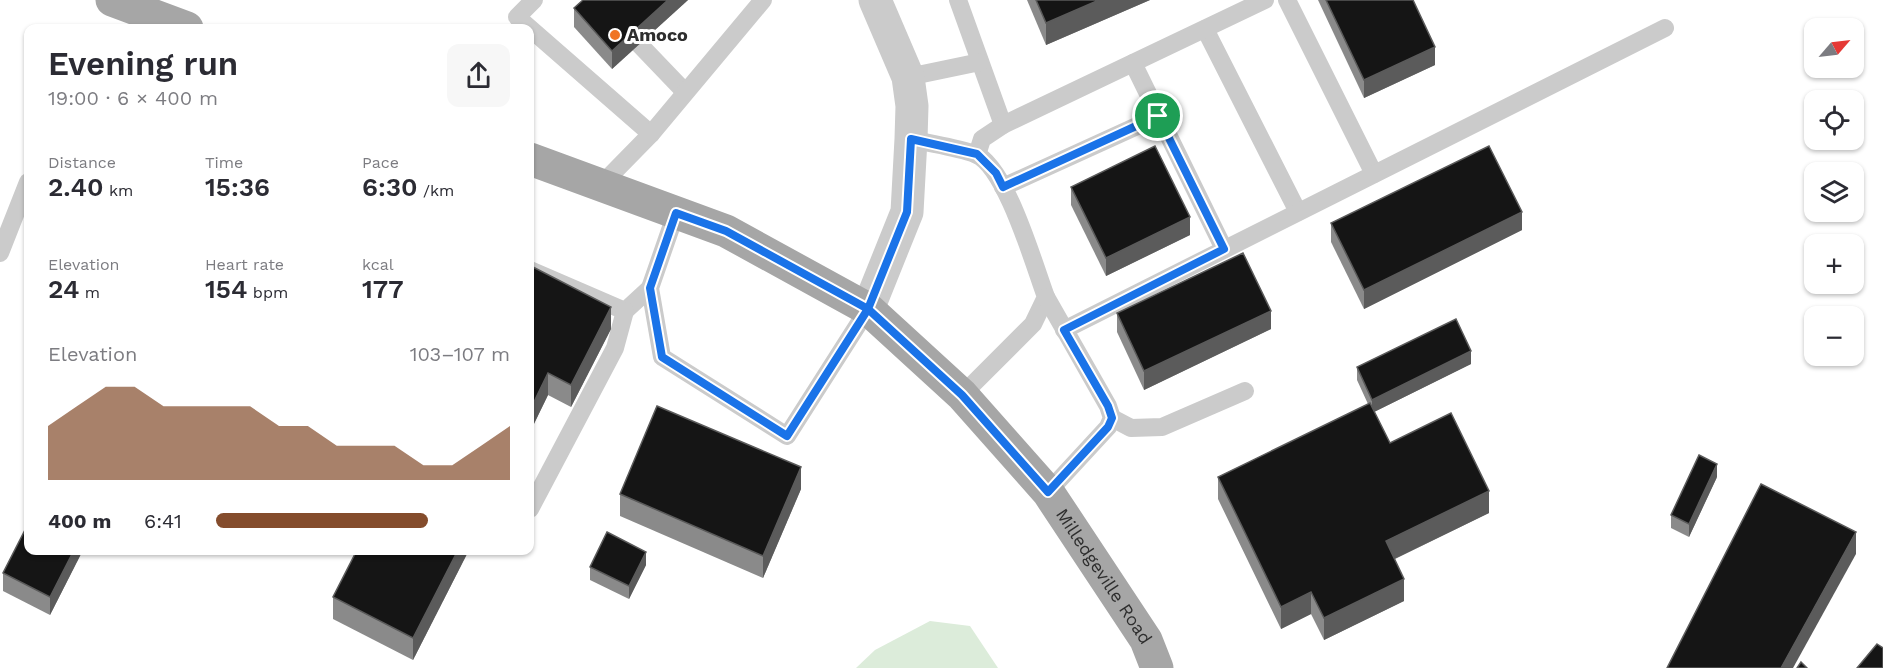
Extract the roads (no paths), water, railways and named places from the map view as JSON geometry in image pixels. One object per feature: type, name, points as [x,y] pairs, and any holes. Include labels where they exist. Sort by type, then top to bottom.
[{"type":"main road","points":[[112,0],[176,24]]},
{"type":"main road","name":"Milledgeville Road","points":[[534,160],[726,231],[868,309],[962,395],[1048,492],[1146,640],[1157,668]]},
{"type":"street","points":[[868,309],[907,212],[912,106],[908,77],[875,0]]},
{"type":"lane","points":[[525,24],[517,17],[534,0]]},
{"type":"lane","points":[[601,185],[651,134],[763,0]]},
{"type":"lane","points":[[958,0],[1003,125]]},
{"type":"lane","points":[[977,154],[982,139],[1003,125],[1265,0]]},
{"type":"lane","points":[[1287,0],[1374,174]]},
{"type":"lane","points":[[1064,330],[1665,28]]},
{"type":"lane","points":[[1205,29],[1298,212]]},
{"type":"lane","points":[[534,32],[651,134]]},
{"type":"lane","points":[[639,44],[686,92]]},
{"type":"lane","points":[[908,77],[980,63]]},
{"type":"lane","points":[[1133,63],[1224,249]]},
{"type":"lane","points":[[1003,187],[1158,116]]},
{"type":"lane","points":[[911,139],[977,154],[996,173],[1010,201],[1046,297],[1108,406],[1112,418],[1108,427],[1048,492]]},
{"type":"lane","points":[[0,253],[24,192]]},
{"type":"lane","points":[[534,500],[615,348],[625,312],[650,288],[676,213]]},
{"type":"lane","points":[[534,272],[625,312]]},
{"type":"lane","points":[[650,288],[662,357],[787,436],[868,309]]},
{"type":"lane","points":[[962,395],[1033,324],[1046,297]]},
{"type":"lane","points":[[1112,418],[1131,428],[1162,427],[1245,391]]},
{"type":"place","name":"Amoco","points":[[615,35]]}]
